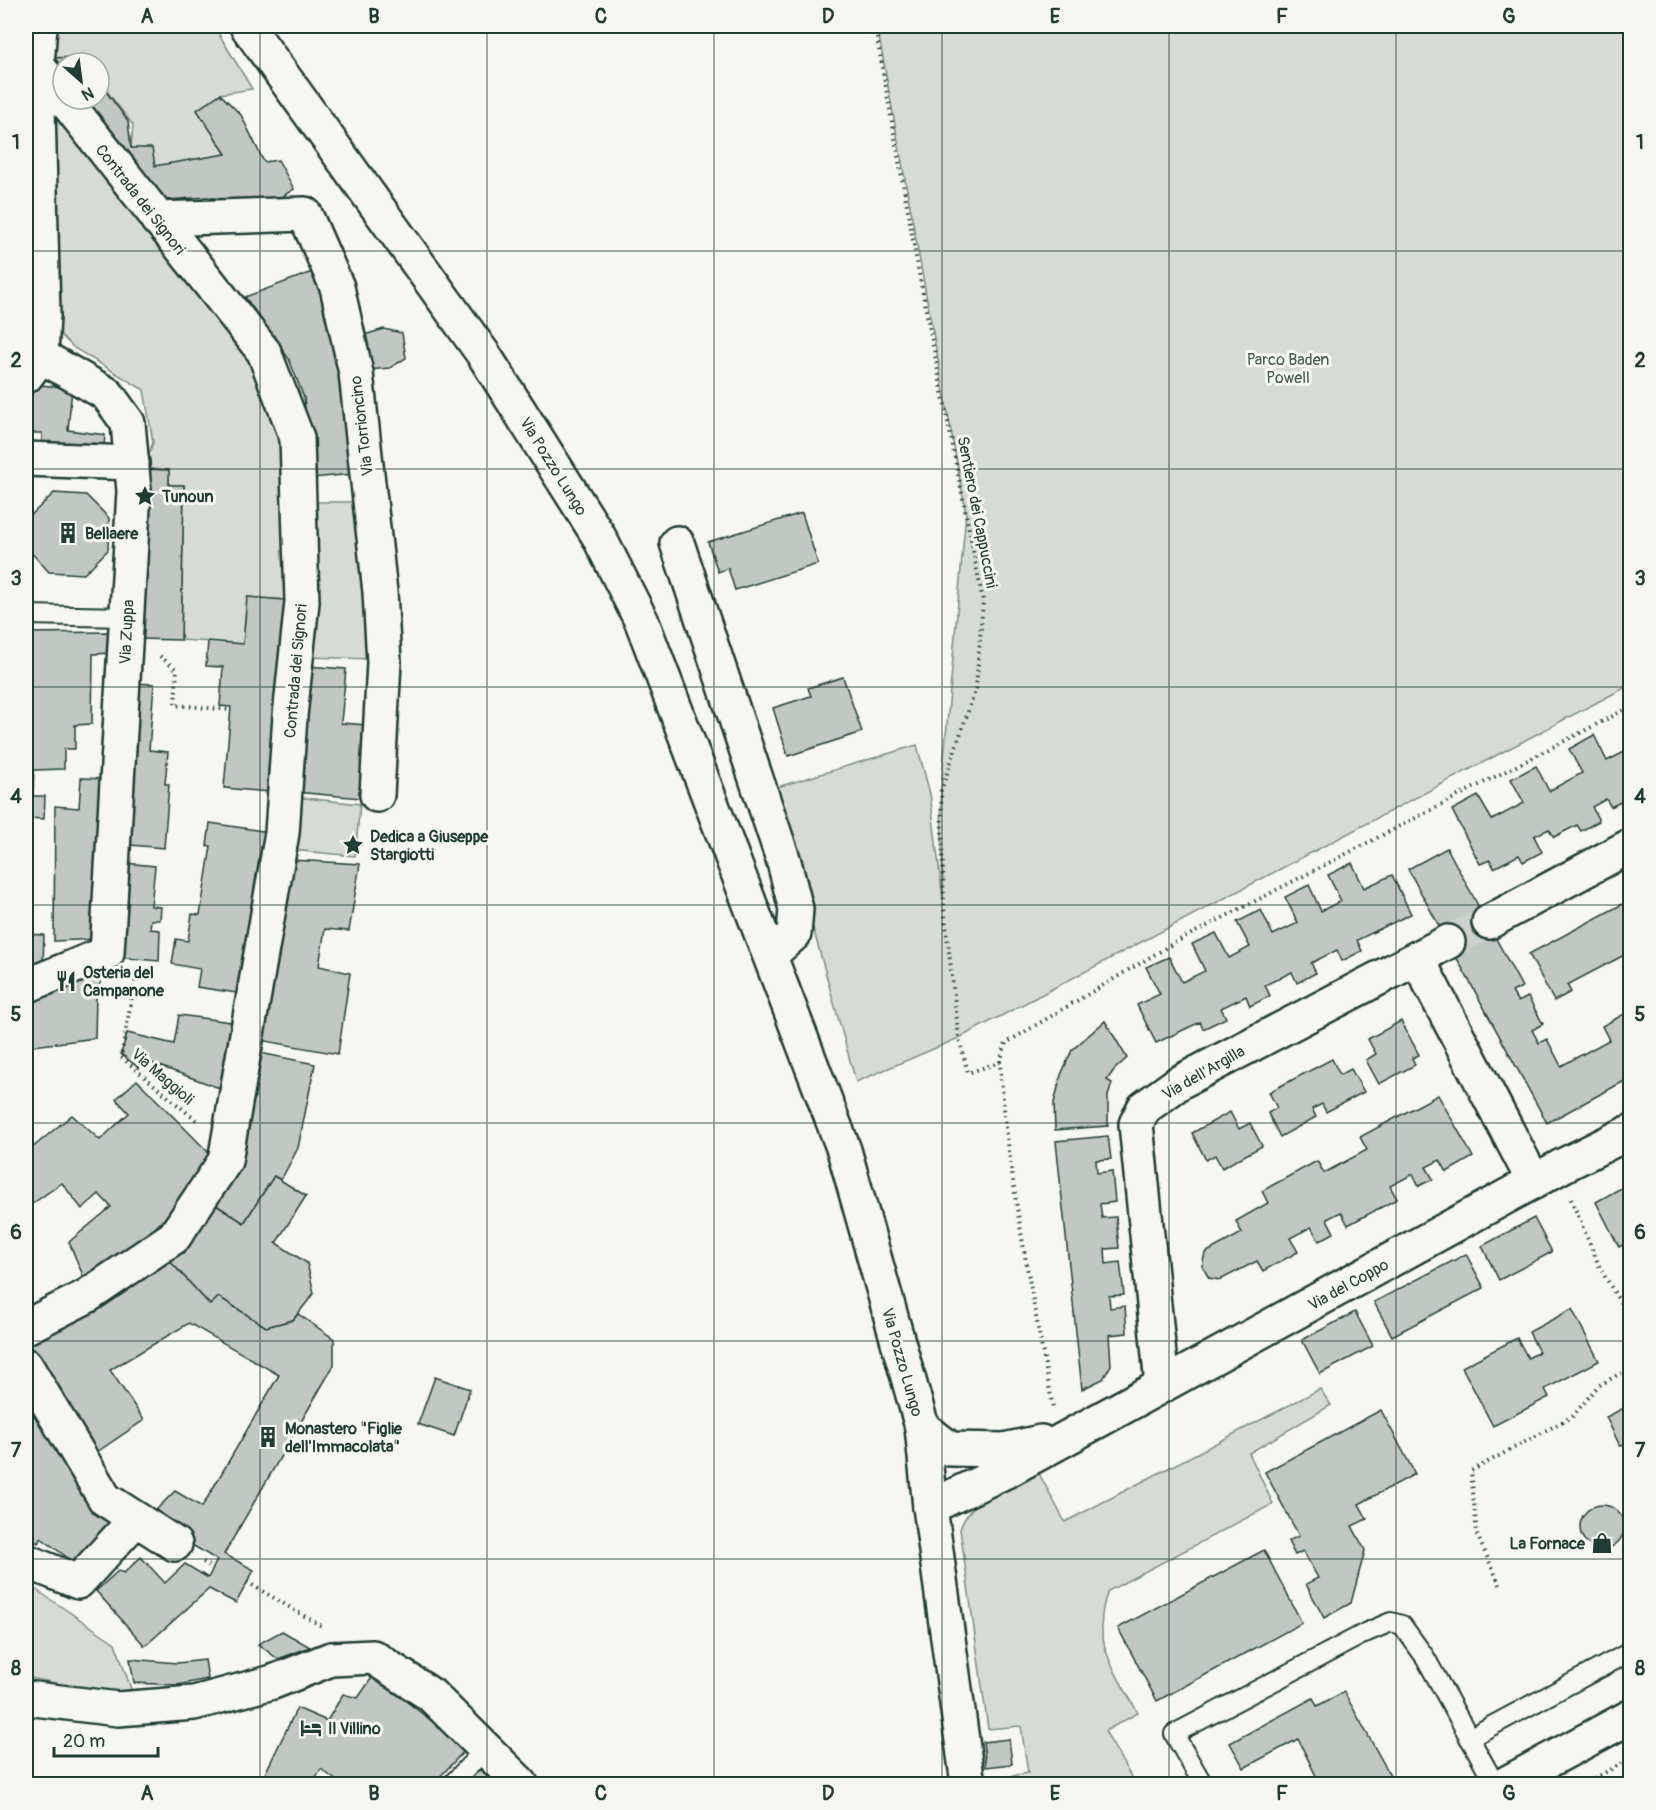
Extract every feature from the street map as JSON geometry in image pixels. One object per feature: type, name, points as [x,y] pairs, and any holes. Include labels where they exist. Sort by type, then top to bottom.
[{"type":"street","points":[[33,366],[37,65],[40,26]]},
{"type":"street","name":"Via Pozzo Lungo","points":[[247,26],[484,356],[598,535],[642,622],[844,1150],[922,1427],[930,1507],[968,1785]]},
{"type":"street","name":"Contrada dei Signori","points":[[26,1327],[87,1296],[174,1237],[225,1161],[282,833],[290,716],[302,602],[297,438],[264,352],[156,219],[37,65]]},
{"type":"street","name":"Via Torrioncino","points":[[156,219],[305,214],[337,287],[356,373],[380,592],[384,662],[377,795]]},
{"type":"street","name":"Via Zuppa","points":[[33,366],[107,394],[128,423],[134,491],[108,953]]},
{"type":"street","points":[[26,459],[132,463]]},
{"type":"street","points":[[677,543],[784,862],[796,909],[794,934],[770,955]]},
{"type":"street","points":[[1489,922],[1630,846]]},
{"type":"street","name":"Via dell'Argilla","points":[[1162,1385],[1136,1124],[1144,1108],[1180,1082],[1448,942]]},
{"type":"street","points":[[26,986],[108,953]]},
{"type":"street","points":[[1417,958],[1534,1182]]},
{"type":"street","name":"Via del Coppo","points":[[930,1507],[1010,1468],[1630,1132]]},
{"type":"street","points":[[26,1366],[105,1500],[175,1544]]},
{"type":"street","name":"Via del Coppo","points":[[922,1427],[950,1449],[1004,1450],[1066,1436]]},
{"type":"street","points":[[26,1561],[78,1582],[135,1520]]},
{"type":"street","points":[[26,1698],[118,1709],[194,1703],[273,1682],[331,1659],[373,1657],[431,1695],[521,1785]]},
{"type":"street","points":[[1505,1785],[1630,1718]]},
{"type":"lane","points":[[26,615],[126,617]]},
{"type":"lane","points":[[1203,1785],[1174,1734],[1367,1632],[1391,1622],[1402,1625],[1420,1650],[1495,1785]]},
{"type":"lane","points":[[1469,1738],[1630,1652]]},
{"type":"lane","points":[[452,1785],[486,1748]]},
{"type":"path","name":"Sentiero dei Cappuccini","points":[[875,26],[920,279],[983,601],[976,688],[940,791],[944,909],[959,1038],[968,1073],[1000,1062]]},
{"type":"path","points":[[125,651],[160,656],[177,670],[175,705],[231,710]]},
{"type":"path","points":[[1066,1436],[1053,1408],[1024,1257],[1004,1112],[1000,1062],[1006,1043],[1174,943],[1630,707]]},
{"type":"path","name":"Via Maggioli","points":[[108,953],[139,970],[121,1057],[228,1147]]},
{"type":"path","points":[[1576,1191],[1569,1195],[1582,1226],[1600,1268],[1630,1319]]},
{"type":"path","points":[[1500,1585],[1477,1535],[1471,1471],[1573,1416],[1598,1386],[1630,1368]]},
{"type":"path","points":[[247,1582],[333,1633]]},
{"type":"path","points":[[1584,1785],[1630,1760]]},
{"type":"green space","points":[[26,26],[214,26],[252,89],[220,94],[197,110],[226,154],[155,166],[131,148],[133,125],[111,97],[111,51],[51,51],[51,62],[37,65],[51,83],[51,111],[73,111],[264,352],[297,438],[297,601],[247,597],[243,644],[181,640],[184,485],[169,485],[169,470],[144,469],[153,442],[144,390],[74,348],[26,301]]},
{"type":"green space","name":"Parco Baden Powell","points":[[877,26],[1630,26],[1630,685],[959,1038],[856,1082],[774,788],[917,745],[930,794],[943,899],[941,791],[966,513]]},
{"type":"green space","points":[[315,502],[359,502],[373,659],[308,657]]},
{"type":"green space","points":[[295,797],[360,804],[355,856],[291,850]]},
{"type":"green space","points":[[1320,1389],[1331,1405],[1249,1453],[1273,1504],[1108,1591],[1101,1624],[1103,1640],[1113,1669],[1138,1713],[1105,1731],[1135,1784],[998,1784],[996,1779],[1028,1773],[1021,1726],[988,1729],[960,1529],[972,1508],[991,1493],[1036,1468],[1065,1522]]},
{"type":"green space","points":[[26,1583],[115,1643],[135,1700],[26,1677]]},
{"type":"building","points":[[220,94],[241,115],[264,162],[278,160],[294,189],[268,206],[207,197],[153,201],[81,111],[111,111],[111,98],[128,121],[131,148],[152,148],[155,166],[226,154],[197,110]]},
{"type":"building","points":[[312,272],[335,316],[353,474],[313,478],[304,398],[289,359],[245,297]]},
{"type":"building","points":[[384,329],[402,333],[406,358],[390,368],[368,370],[354,338]]},
{"type":"building","points":[[29,384],[72,388],[68,430],[105,435],[103,456],[42,455],[42,433],[26,433]]},
{"type":"building","points":[[144,469],[169,470],[169,485],[184,485],[181,640],[139,639]]},
{"type":"building","name":"Bellaere","points":[[54,493],[86,495],[109,518],[108,550],[84,574],[49,572],[27,548],[29,517]]},
{"type":"building","points":[[802,513],[818,564],[735,590],[728,568],[718,572],[708,542]]},
{"type":"building","points":[[247,597],[297,601],[279,793],[224,788],[231,707],[220,706],[223,667],[206,666],[208,641],[243,644]]},
{"type":"building","points":[[113,632],[112,653],[93,654],[92,724],[75,725],[75,749],[64,749],[64,769],[34,770],[33,796],[45,796],[44,819],[26,818],[26,633]]},
{"type":"building","points":[[306,666],[346,669],[341,723],[367,725],[361,798],[295,792]]},
{"type":"building","points":[[843,677],[862,732],[788,756],[773,708],[811,696],[808,688]]},
{"type":"building","points":[[132,683],[154,684],[149,750],[168,752],[165,784],[169,784],[164,848],[120,844]]},
{"type":"building","points":[[1594,735],[1607,761],[1630,749],[1630,797],[1611,807],[1606,799],[1592,807],[1599,821],[1581,831],[1577,825],[1554,837],[1549,829],[1534,836],[1542,852],[1523,862],[1519,855],[1494,868],[1490,860],[1480,864],[1452,810],[1478,796],[1492,820],[1524,803],[1511,779],[1536,766],[1549,791],[1582,773],[1569,749]]},
{"type":"building","points":[[81,778],[107,779],[98,939],[54,941],[55,806],[79,808]]},
{"type":"building","points":[[210,823],[269,832],[243,994],[197,987],[200,969],[172,964],[176,939],[188,941],[192,914],[200,915],[211,846],[207,846]]},
{"type":"building","points":[[1447,848],[1522,987],[1512,992],[1518,1002],[1528,997],[1543,1024],[1532,1030],[1539,1043],[1547,1039],[1561,1066],[1609,1040],[1602,1026],[1630,1011],[1630,1063],[1627,1065],[1630,1078],[1547,1123],[1408,869]]},
{"type":"building","points":[[292,860],[360,864],[349,931],[325,929],[319,966],[350,973],[338,1054],[254,1039]]},
{"type":"building","points":[[125,863],[155,866],[151,906],[161,907],[160,920],[151,920],[150,929],[160,930],[159,961],[116,957]]},
{"type":"building","points":[[1352,863],[1364,888],[1392,875],[1411,914],[1357,940],[1362,951],[1342,961],[1337,950],[1311,963],[1316,973],[1297,983],[1292,972],[1265,985],[1270,996],[1250,1006],[1246,996],[1221,1008],[1226,1018],[1203,1029],[1200,1022],[1156,1043],[1137,1005],[1160,994],[1146,967],[1169,957],[1182,982],[1205,971],[1192,944],[1216,933],[1229,958],[1250,947],[1237,922],[1261,910],[1273,935],[1298,923],[1285,897],[1309,885],[1321,911],[1341,901],[1328,875]]},
{"type":"building","points":[[1630,900],[1630,952],[1567,985],[1571,992],[1554,1001],[1529,954]]},
{"type":"building","points":[[26,934],[44,935],[43,964],[26,963]]},
{"type":"building","points":[[105,970],[96,996],[95,1038],[26,1047],[26,995]]},
{"type":"building","points":[[179,1015],[238,1023],[225,1090],[143,1060],[139,1068],[121,1054],[127,1033],[174,1044]]},
{"type":"building","points":[[1105,1021],[1127,1058],[1107,1080],[1112,1083],[1108,1096],[1108,1126],[1055,1130],[1054,1103],[1061,1075],[1072,1050]]},
{"type":"building","points":[[1401,1021],[1419,1055],[1412,1058],[1415,1065],[1379,1084],[1366,1060],[1376,1054],[1368,1039]]},
{"type":"building","points":[[255,1052],[315,1064],[298,1148],[281,1180],[274,1176],[244,1223],[208,1200]]},
{"type":"building","points":[[1332,1059],[1340,1075],[1351,1069],[1364,1092],[1326,1112],[1322,1104],[1312,1109],[1316,1117],[1280,1137],[1268,1113],[1277,1108],[1269,1092]]},
{"type":"building","points":[[137,1080],[213,1157],[170,1213],[145,1238],[84,1278],[69,1242],[111,1207],[99,1194],[82,1209],[62,1183],[26,1208],[26,1153],[72,1115],[100,1140],[129,1113],[116,1099]]},
{"type":"building","points":[[1438,1095],[1473,1157],[1447,1172],[1440,1160],[1426,1167],[1433,1179],[1419,1186],[1413,1174],[1390,1186],[1397,1199],[1348,1225],[1341,1212],[1327,1219],[1334,1233],[1319,1241],[1311,1227],[1290,1238],[1298,1252],[1263,1271],[1257,1261],[1220,1280],[1209,1278],[1202,1266],[1205,1253],[1242,1233],[1236,1221],[1268,1203],[1262,1191],[1317,1161],[1324,1173],[1367,1150],[1360,1137]]},
{"type":"building","points":[[1230,1112],[1239,1129],[1250,1123],[1262,1146],[1222,1168],[1215,1155],[1206,1160],[1192,1133]]},
{"type":"building","points":[[1108,1136],[1111,1159],[1096,1160],[1097,1173],[1112,1171],[1115,1202],[1100,1204],[1102,1218],[1116,1217],[1119,1248],[1105,1249],[1106,1264],[1120,1262],[1124,1295],[1109,1296],[1110,1308],[1125,1306],[1127,1333],[1109,1335],[1111,1365],[1103,1379],[1082,1389],[1056,1141]]},
{"type":"building","points":[[274,1176],[306,1196],[276,1243],[307,1263],[314,1293],[293,1320],[266,1327],[219,1297],[210,1305],[168,1259],[208,1200],[244,1223]]},
{"type":"building","points":[[1630,1183],[1630,1241],[1619,1247],[1596,1202]]},
{"type":"building","points":[[1534,1218],[1552,1252],[1499,1280],[1482,1246]]},
{"type":"building","points":[[1466,1254],[1484,1288],[1392,1336],[1374,1302]]},
{"type":"building","name":"Monastero \"Figlie dell'Immacolata\"","points":[[168,1259],[210,1305],[219,1297],[266,1327],[293,1320],[298,1314],[334,1339],[334,1365],[224,1554],[254,1570],[236,1603],[209,1589],[145,1646],[96,1591],[118,1571],[124,1573],[141,1557],[165,1583],[185,1564],[208,1578],[217,1560],[148,1518],[175,1491],[202,1507],[279,1375],[189,1323],[110,1370],[144,1420],[94,1454],[26,1354],[26,1342]]},
{"type":"building","points":[[1572,1309],[1599,1361],[1545,1389],[1549,1397],[1493,1426],[1462,1367],[1517,1338],[1528,1358],[1539,1352],[1529,1332]]},
{"type":"building","points":[[1355,1312],[1373,1346],[1320,1374],[1302,1340]]},
{"type":"building","points":[[435,1377],[470,1389],[454,1436],[418,1424]]},
{"type":"building","points":[[26,1400],[68,1452],[112,1521],[75,1563],[41,1538],[38,1543],[26,1536]]},
{"type":"building","points":[[1630,1405],[1630,1441],[1620,1446],[1606,1417]]},
{"type":"building","points":[[1381,1410],[1415,1474],[1359,1504],[1367,1519],[1352,1526],[1365,1550],[1351,1603],[1324,1618],[1306,1584],[1318,1578],[1303,1551],[1295,1555],[1288,1541],[1299,1536],[1265,1472]]},
{"type":"building","points":[[1602,1505],[1617,1512],[1624,1527],[1617,1542],[1602,1549],[1587,1542],[1580,1527],[1587,1512]]},
{"type":"building","points":[[1264,1550],[1302,1623],[1157,1701],[1118,1628]]},
{"type":"building","points":[[282,1631],[310,1647],[278,1659],[258,1644]]},
{"type":"building","points":[[130,1659],[177,1663],[205,1660],[208,1679],[177,1685],[134,1683]]},
{"type":"building","points":[[373,1676],[467,1748],[433,1784],[341,1784],[321,1769],[312,1784],[260,1784],[297,1708],[327,1721],[343,1694],[358,1698]]},
{"type":"building","points":[[1344,1692],[1395,1784],[1320,1784],[1298,1739],[1244,1768],[1230,1743],[1313,1698],[1317,1706]]},
{"type":"building","points":[[1009,1739],[1012,1764],[986,1767],[983,1742]]},
{"type":"building","points":[[476,1766],[495,1784],[460,1784]]},
{"type":"tunnel","points":[[1448,942],[1489,922]]},
{"type":"place","name":"Tunoun","points":[[145,496]]},
{"type":"place","name":"Bellaere","points":[[68,533]]},
{"type":"place","name":"Dedica a Giuseppe Stargiotti","points":[[353,845]]},
{"type":"place","name":"Osteria del Campanone","points":[[66,981]]},
{"type":"place","name":"Monastero \"Figlie dell'Immacolata\"","points":[[268,1437]]},
{"type":"place","name":"La Fornace","points":[[1602,1543]]},
{"type":"place","name":"Il Villino","points":[[311,1728]]}]
